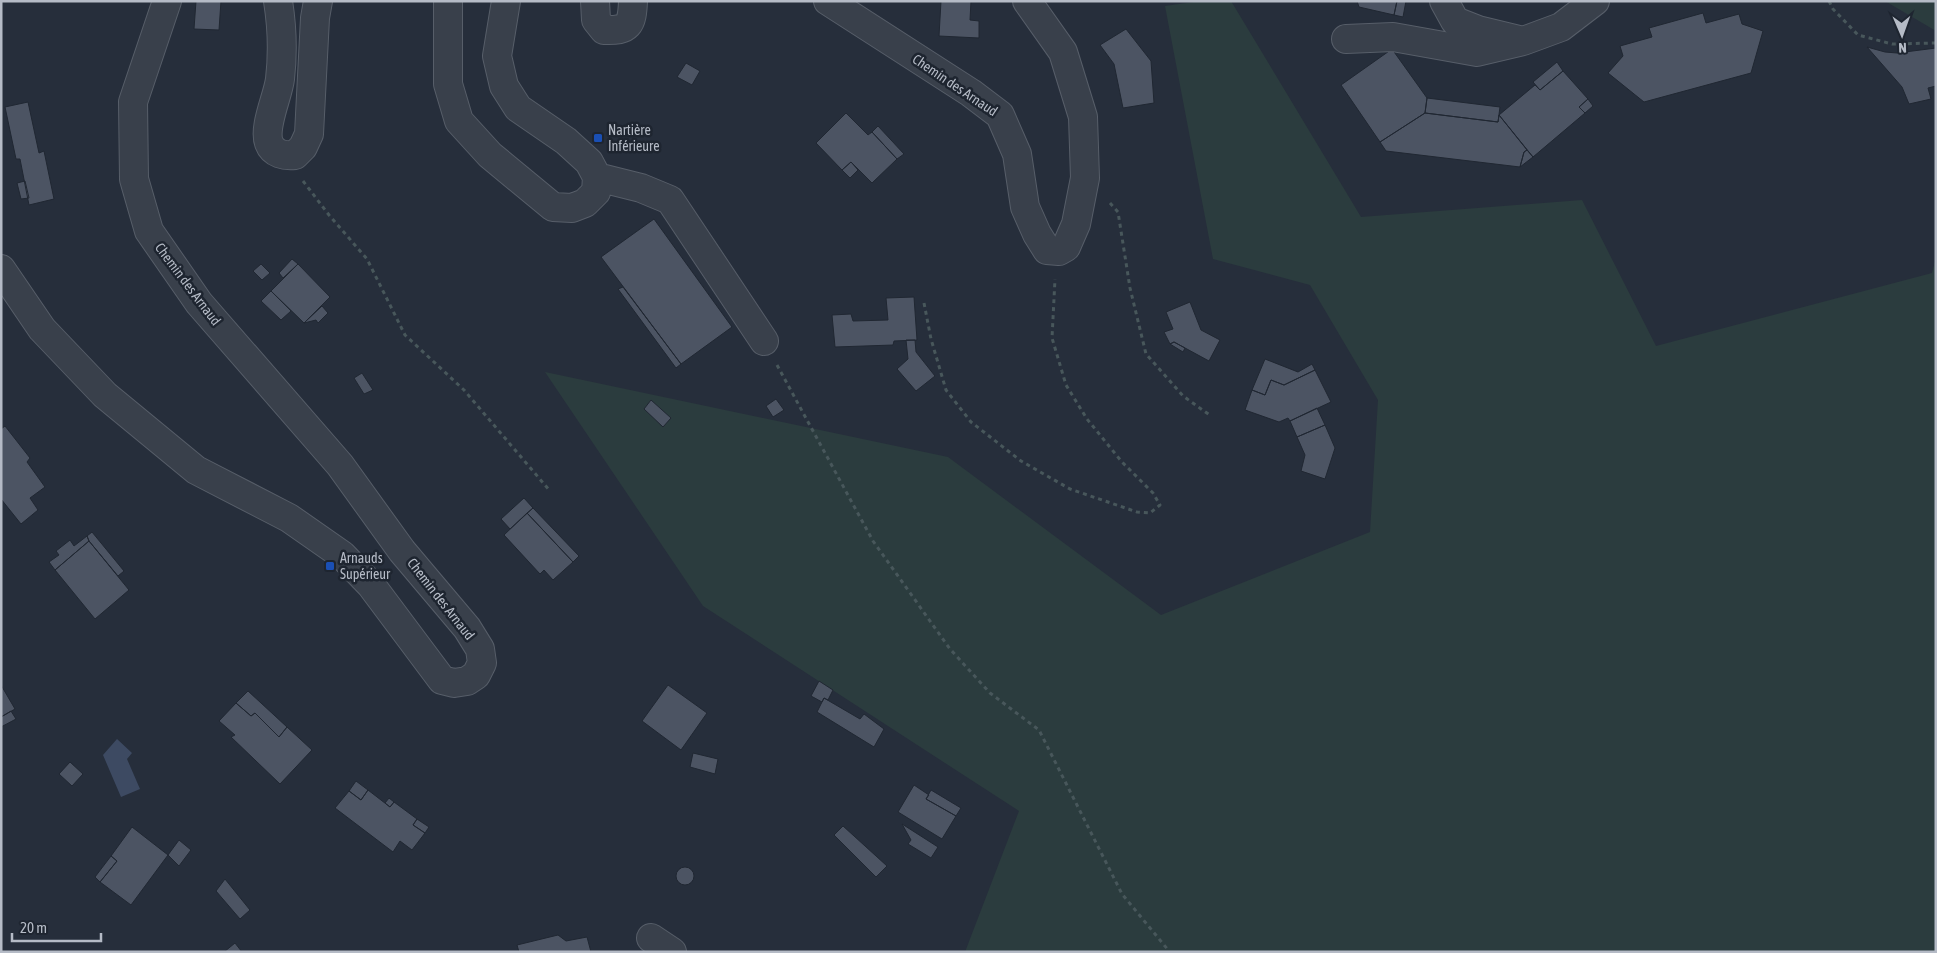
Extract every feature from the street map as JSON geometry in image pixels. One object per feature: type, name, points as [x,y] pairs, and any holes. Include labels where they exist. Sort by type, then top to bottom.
[{"type":"street","name":"Chemin des Arnaud","points":[[1,269],[42,329],[104,395],[196,470],[289,518],[342,555],[371,585],[442,680],[454,683],[467,681],[476,674],[482,664],[480,649],[467,628],[402,551],[340,465],[199,303],[148,231],[134,179],[133,102],[167,1]]},
{"type":"street","points":[[278,1],[282,24],[280,79],[269,123],[269,144],[276,152],[284,156],[295,155],[304,147],[309,134],[315,18],[318,1]]},
{"type":"street","points":[[448,1],[448,84],[459,120],[490,154],[553,207],[572,208],[585,202],[596,192],[597,177],[589,162],[566,141],[518,108],[504,86],[497,56],[506,1]]},
{"type":"street","points":[[594,1],[596,20],[604,30],[616,31],[626,27],[633,18],[633,1]]},
{"type":"street","name":"Chemin des Arnaud","points":[[828,1],[971,93],[1000,115],[1017,154],[1025,207],[1037,234],[1047,250],[1059,251]]},
{"type":"street","points":[[1027,1],[1063,52],[1083,117],[1085,178],[1076,224],[1066,247],[1059,251]]},
{"type":"street","points":[[1444,1],[1455,21],[1478,30],[1523,41]]},
{"type":"street","points":[[1346,39],[1393,36],[1476,52],[1523,41],[1560,27],[1595,1]]},
{"type":"street","points":[[597,177],[641,188],[670,200],[764,340]]},
{"type":"path","points":[[1829,1],[1833,9],[1858,35],[1892,44],[1936,43]]},
{"type":"path","points":[[284,156],[329,215],[367,258],[405,335],[464,390],[550,491]]},
{"type":"path","points":[[1085,178],[1118,212],[1130,288],[1146,354],[1183,396],[1211,416]]},
{"type":"path","points":[[924,303],[931,339],[946,390],[971,422],[1021,461],[1070,489],[1137,512],[1150,513],[1160,505],[1152,493],[1122,462],[1087,419],[1066,385],[1052,338],[1054,292],[1059,251]]},
{"type":"path","points":[[764,340],[873,541],[950,649],[990,693],[1040,730],[1122,894],[1168,951]]},
{"type":"shaded area","points":[[1200,1],[1231,1],[1361,217],[1582,200],[1656,346],[1932,273],[1936,258],[1936,952],[965,952],[1019,811],[703,606],[545,372],[948,457],[1161,615],[1370,532],[1378,400],[1310,285],[1213,259],[1165,6]]},
{"type":"shaded area","points":[[1885,1],[1936,1],[1936,31]]},
{"type":"water","points":[[117,739],[132,753],[127,759],[140,789],[121,797],[103,755]]},
{"type":"building","points":[[196,1],[221,1],[219,30],[194,29]]},
{"type":"building","points":[[941,1],[971,1],[970,20],[979,21],[979,38],[939,36]]},
{"type":"building","points":[[1357,1],[1397,1],[1394,15],[1359,7]]},
{"type":"building","points":[[1397,1],[1406,1],[1403,17],[1394,15]]},
{"type":"building","points":[[1703,13],[1706,23],[1739,14],[1742,24],[1763,31],[1751,73],[1644,102],[1608,73],[1623,56],[1620,46],[1652,37],[1649,28]]},
{"type":"building","points":[[1126,29],[1151,61],[1154,103],[1123,108],[1114,64],[1100,45]]},
{"type":"building","points":[[1867,47],[1897,53],[1936,48],[1936,86],[1928,88],[1931,99],[1909,104],[1902,87]]},
{"type":"building","points":[[1392,49],[1427,98],[1425,113],[1380,142],[1341,85]]},
{"type":"building","points":[[1557,62],[1563,71],[1540,90],[1533,82]]},
{"type":"building","points":[[686,63],[700,71],[692,85],[677,77]]},
{"type":"building","points":[[1563,71],[1588,99],[1579,107],[1585,113],[1533,157],[1499,115],[1535,85],[1540,90]]},
{"type":"building","points":[[1427,98],[1500,107],[1498,122],[1425,113]]},
{"type":"building","points":[[1588,99],[1593,106],[1585,113],[1579,107]]},
{"type":"building","points":[[28,102],[39,153],[44,151],[54,199],[29,205],[20,159],[16,159],[5,107]]},
{"type":"building","points":[[846,113],[868,135],[872,132],[897,159],[872,183],[851,162],[842,170],[816,143]]},
{"type":"building","points":[[1425,113],[1498,122],[1499,115],[1527,150],[1524,152],[1520,167],[1386,151],[1380,142]]},
{"type":"building","points":[[878,126],[904,154],[897,159],[872,132]]},
{"type":"building","points":[[1527,150],[1533,157],[1520,167],[1524,152]]},
{"type":"building","points":[[851,162],[858,170],[850,178],[842,170]]},
{"type":"building","points":[[25,181],[29,198],[21,199],[17,183]]},
{"type":"building","points":[[654,219],[732,327],[681,364],[601,257]]},
{"type":"building","points":[[292,259],[298,264],[283,278],[279,273]]},
{"type":"building","points":[[261,264],[270,273],[262,280],[253,271]]},
{"type":"building","points":[[298,264],[330,297],[304,323],[271,291]]},
{"type":"building","points":[[623,287],[681,364],[676,368],[618,289]]},
{"type":"building","points":[[271,291],[291,311],[281,320],[261,301]]},
{"type":"building","points":[[914,297],[917,340],[894,341],[893,345],[835,347],[832,315],[851,314],[853,321],[888,320],[886,298]]},
{"type":"building","points":[[1190,302],[1201,330],[1220,340],[1209,361],[1174,342],[1170,344],[1164,332],[1173,329],[1166,312]]},
{"type":"building","points":[[322,306],[328,313],[318,323],[316,320],[304,323]]},
{"type":"building","points":[[906,340],[915,340],[916,352],[935,376],[916,391],[897,369],[908,359]]},
{"type":"building","points":[[1174,342],[1185,348],[1183,352],[1170,344]]},
{"type":"building","points":[[1265,359],[1298,372],[1312,364],[1315,370],[1284,385],[1271,380],[1265,395],[1252,390]]},
{"type":"building","points":[[1315,370],[1331,402],[1290,421],[1288,418],[1279,422],[1245,410],[1252,390],[1265,395],[1271,380],[1284,385]]},
{"type":"building","points":[[362,373],[373,390],[364,394],[354,378]]},
{"type":"building","points":[[776,399],[784,410],[773,417],[766,406]]},
{"type":"building","points":[[651,400],[671,418],[663,427],[644,409]]},
{"type":"building","points":[[1317,408],[1325,425],[1297,437],[1290,421]]},
{"type":"building","points":[[1325,425],[1335,448],[1325,479],[1301,471],[1305,455],[1297,437]]},
{"type":"building","points":[[5,426],[30,458],[27,462],[45,487],[30,498],[38,510],[21,524],[1,499],[1,429]]},
{"type":"building","points":[[524,498],[533,508],[510,529],[501,519]]},
{"type":"building","points":[[533,508],[579,556],[573,562],[527,513]]},
{"type":"building","points":[[527,513],[573,562],[553,580],[544,570],[540,574],[504,535]]},
{"type":"building","points":[[92,532],[124,571],[118,576],[89,541],[87,536]]},
{"type":"building","points":[[87,536],[89,541],[55,570],[49,562],[59,555],[56,551],[70,540],[74,546]]},
{"type":"building","points":[[89,541],[129,590],[95,619],[55,570]]},
{"type":"building","points":[[819,681],[833,690],[828,700],[824,698],[822,702],[811,696]]},
{"type":"building","points":[[1,685],[15,709],[1,717]]},
{"type":"building","points":[[668,685],[707,713],[681,750],[642,721]]},
{"type":"building","points":[[248,691],[287,727],[279,737],[255,713],[251,716],[236,703]]},
{"type":"building","points":[[824,698],[860,719],[864,714],[884,729],[874,747],[817,712]]},
{"type":"building","points":[[236,703],[251,716],[255,713],[279,737],[287,727],[312,750],[280,784],[231,737],[235,735],[219,721]]},
{"type":"building","points":[[11,711],[16,719],[1,727],[1,717]]},
{"type":"building","points":[[693,753],[718,759],[715,774],[690,767]]},
{"type":"building","points":[[70,762],[83,774],[72,786],[59,774]]},
{"type":"building","points":[[356,781],[368,790],[361,800],[349,791]]},
{"type":"building","points":[[914,785],[929,795],[926,799],[956,816],[942,839],[898,812]]},
{"type":"building","points":[[368,790],[390,807],[394,802],[417,819],[413,825],[425,833],[412,850],[400,841],[393,852],[335,808],[349,791],[361,800]]},
{"type":"building","points":[[931,790],[961,808],[956,816],[926,799]]},
{"type":"building","points":[[389,798],[394,802],[390,807],[385,803]]},
{"type":"building","points":[[417,819],[429,827],[425,833],[413,825]]},
{"type":"building","points":[[902,824],[938,847],[931,858],[908,844],[911,840]]},
{"type":"building","points":[[843,826],[887,866],[876,877],[834,835]]},
{"type":"building","points":[[132,827],[168,855],[131,905],[100,882],[117,861],[111,856]]},
{"type":"building","points":[[179,840],[191,850],[179,866],[168,855]]},
{"type":"building","points":[[111,856],[117,861],[100,882],[95,877]]},
{"type":"building","points":[[681,867],[689,867],[694,872],[692,883],[681,885],[676,880],[676,872]]},
{"type":"building","points":[[225,879],[250,910],[240,919],[216,891]]},
{"type":"building","points":[[558,935],[566,941],[587,937],[591,952],[519,952],[517,945]]},
{"type":"building","points":[[235,943],[242,952],[224,952]]},
{"type":"place","name":"Nartière Inférieure","points":[[598,138]]},
{"type":"place","name":"Arnauds Supérieur","points":[[330,566]]}]
